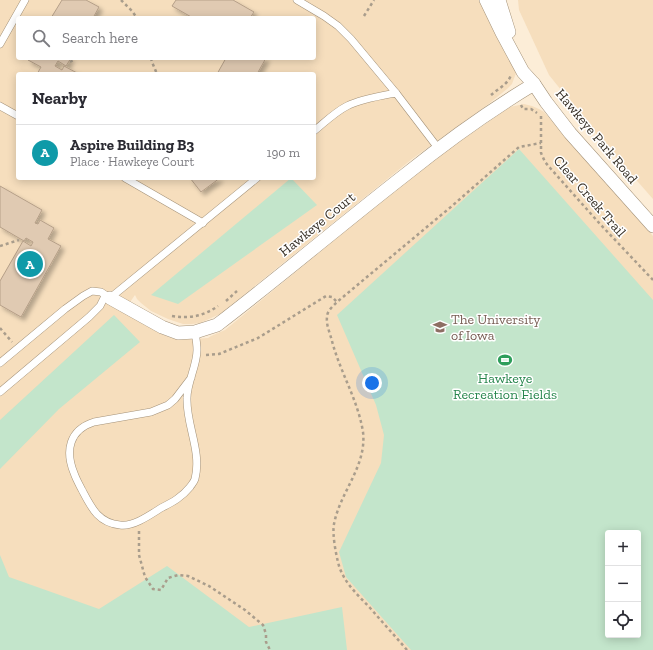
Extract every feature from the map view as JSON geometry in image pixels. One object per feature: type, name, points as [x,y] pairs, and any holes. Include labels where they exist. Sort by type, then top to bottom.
[{"type":"street","name":"Hawkeye Park Road","points":[[486,0],[512,53],[523,72],[534,84]]},
{"type":"street","name":"Hawkeye Park Road","points":[[499,0],[511,36],[534,84],[546,102],[570,133],[653,226]]},
{"type":"street","name":"Hawkeye Court","points":[[108,297],[162,327],[178,333],[195,332],[217,325],[438,148],[515,95],[534,84]]},
{"type":"lane","points":[[0,44],[25,0]]},
{"type":"lane","points":[[296,0],[324,16],[338,26],[351,39],[396,93],[438,148]]},
{"type":"lane","points":[[316,129],[346,106],[356,102],[396,93]]},
{"type":"lane","points":[[0,106],[16,115]]},
{"type":"lane","points":[[128,180],[203,223]]},
{"type":"lane","points":[[0,392],[89,317],[108,297],[203,223],[255,180]]},
{"type":"lane","points":[[0,363],[83,296],[92,291],[101,292],[108,297]]},
{"type":"lane","points":[[191,378],[175,399],[168,405],[151,412],[88,424],[72,438],[70,446],[71,464],[74,474],[91,507],[99,517],[120,526],[129,525],[139,521],[184,495],[194,481],[197,468],[196,451],[187,405],[187,395],[191,378],[196,356],[197,350],[195,332]]},
{"type":"path","points":[[121,0],[136,16]]},
{"type":"path","points":[[364,16],[374,0]]},
{"type":"path","points":[[70,62],[74,60]]},
{"type":"path","points":[[152,60],[156,72]]},
{"type":"path","name":"Clear Creek Trail","points":[[489,96],[507,83],[523,109],[531,110],[541,116],[540,132],[542,153],[545,162],[600,224],[653,280]]},
{"type":"path","points":[[407,650],[346,581],[339,565],[334,545],[333,525],[339,507],[360,462],[363,448],[363,433],[354,401],[336,356],[327,323],[327,315],[336,302],[452,206],[519,147],[541,143]]},
{"type":"path","points":[[0,246],[19,240]]},
{"type":"path","points":[[170,316],[182,318],[198,316],[210,312],[238,291]]},
{"type":"path","points":[[196,356],[219,354],[258,338],[326,296],[332,297],[336,302]]},
{"type":"path","points":[[0,328],[18,348]]},
{"type":"path","points":[[139,521],[139,555],[145,577],[153,589],[161,590],[168,578],[178,575],[188,576],[209,586],[245,610],[263,625],[266,634],[266,642],[270,650]]},
{"type":"shaded area","name":"The University of Iowa","points":[[0,0],[481,0],[514,62],[516,73],[512,84],[507,89],[486,106],[412,159],[220,314],[200,323],[183,324],[151,311],[137,299],[135,295],[123,312],[159,333],[171,338],[180,340],[208,338],[225,330],[353,225],[449,149],[510,107],[524,104],[544,112],[653,236],[653,650],[0,650]]},
{"type":"shaded area","points":[[518,0],[653,0],[653,199],[603,142],[549,75],[519,10]]},
{"type":"green space","name":"Hawkeye Recreation Fields","points":[[519,149],[653,300],[653,650],[411,650],[346,577],[339,552],[381,463],[384,435],[376,405],[337,315]]},
{"type":"green space","points":[[289,180],[293,180],[317,205],[178,304],[151,295]]},
{"type":"green space","points":[[114,315],[140,342],[59,409],[0,469],[0,420]]},
{"type":"green space","points":[[0,555],[9,577],[99,609],[167,566],[249,627],[342,607],[347,650],[0,650]]},
{"type":"building","points":[[62,0],[86,0],[99,7],[94,16],[52,16]]},
{"type":"building","points":[[176,0],[233,0],[254,12],[251,16],[190,16],[172,6]]},
{"type":"building","points":[[28,60],[70,60],[66,66],[58,61],[55,66],[62,70],[64,66],[75,72],[38,72],[41,67]]},
{"type":"building","points":[[225,60],[265,60],[258,72],[218,72]]},
{"type":"building","points":[[192,180],[217,180],[201,192]]},
{"type":"building","points":[[0,186],[42,210],[35,223],[38,224],[40,220],[54,228],[48,239],[61,246],[21,317],[0,305],[0,281],[23,241],[31,246],[33,242],[26,238],[24,241],[0,227]]},
{"type":"place","name":"Aspire Building B3","points":[[30,264]]},
{"type":"place","name":"The University of Iowa","points":[[440,327]]},
{"type":"place","name":"Hawkeye Recreation Fields","points":[[505,360]]}]
